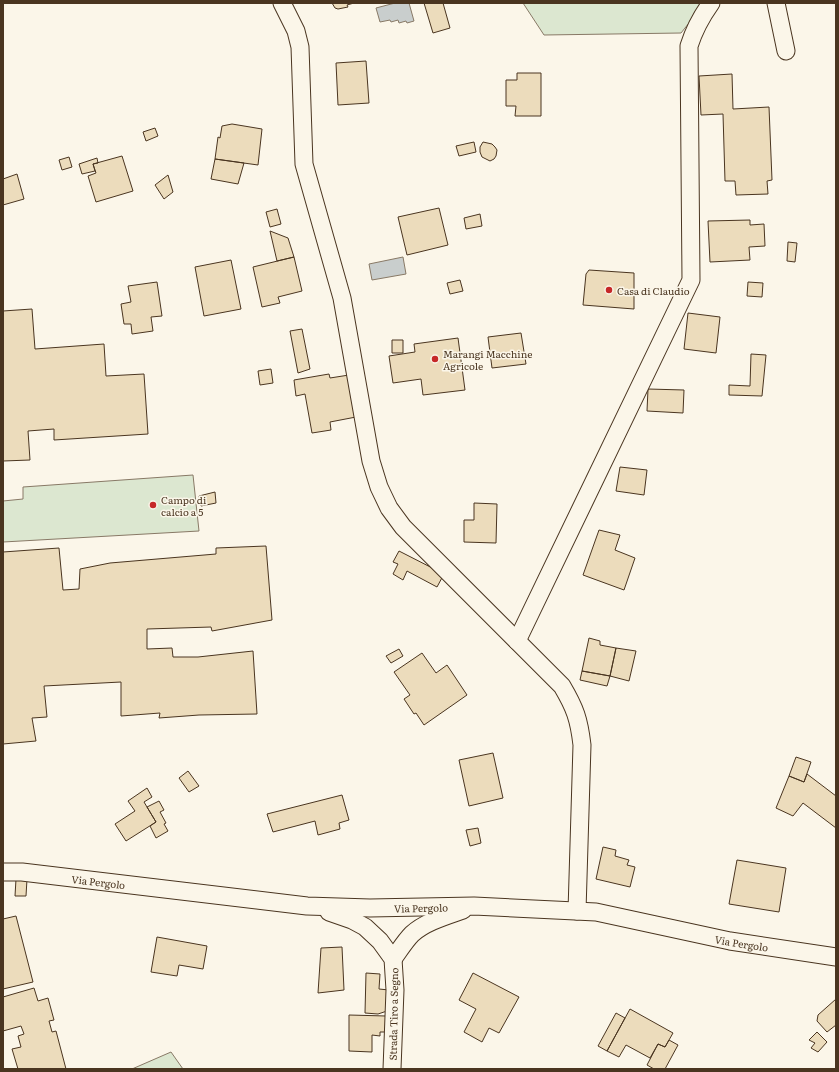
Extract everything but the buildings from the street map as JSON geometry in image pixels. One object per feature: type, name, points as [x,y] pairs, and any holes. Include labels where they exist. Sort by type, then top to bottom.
[{"type":"street","points":[[282,3],[296,31],[300,47],[304,164],[342,298],[371,461],[379,488],[389,508],[403,527],[562,686],[573,704],[579,722],[582,745],[577,911]]},
{"type":"street","points":[[517,641],[691,280],[689,46],[694,30],[701,16],[711,3]]},
{"type":"street","points":[[776,3],[786,51]]},
{"type":"street","name":"Via Pergolo","points":[[3,872],[22,872],[307,906],[370,908],[474,906],[596,912],[730,941],[836,957]]},
{"type":"street","name":"Strada Tiro a Segno","points":[[307,906],[352,920],[364,927],[380,941],[394,959]]},
{"type":"street","name":"Strada Tiro a Segno","points":[[392,1069],[395,1011],[394,959],[411,934],[439,919],[474,906]]},
{"type":"green space","points":[[523,3],[705,3],[681,33],[544,35]]},
{"type":"green space","points":[[193,475],[199,531],[3,542],[3,501],[23,499],[23,487]]},
{"type":"green space","points":[[171,1052],[183,1069],[132,1069]]},
{"type":"shaded area","points":[[395,3],[409,3],[414,21],[407,23],[406,21],[399,23],[398,20],[391,22],[390,20],[380,22],[376,8]]},
{"type":"shaded area","points":[[403,257],[406,274],[372,280],[369,264]]},
{"type":"place","name":"Casa di Claudio","points":[[609,290]]},
{"type":"place","name":"Marangi Macchine Agricole","points":[[435,359]]},
{"type":"place","name":"Campo di calcio a 5","points":[[153,505]]}]
